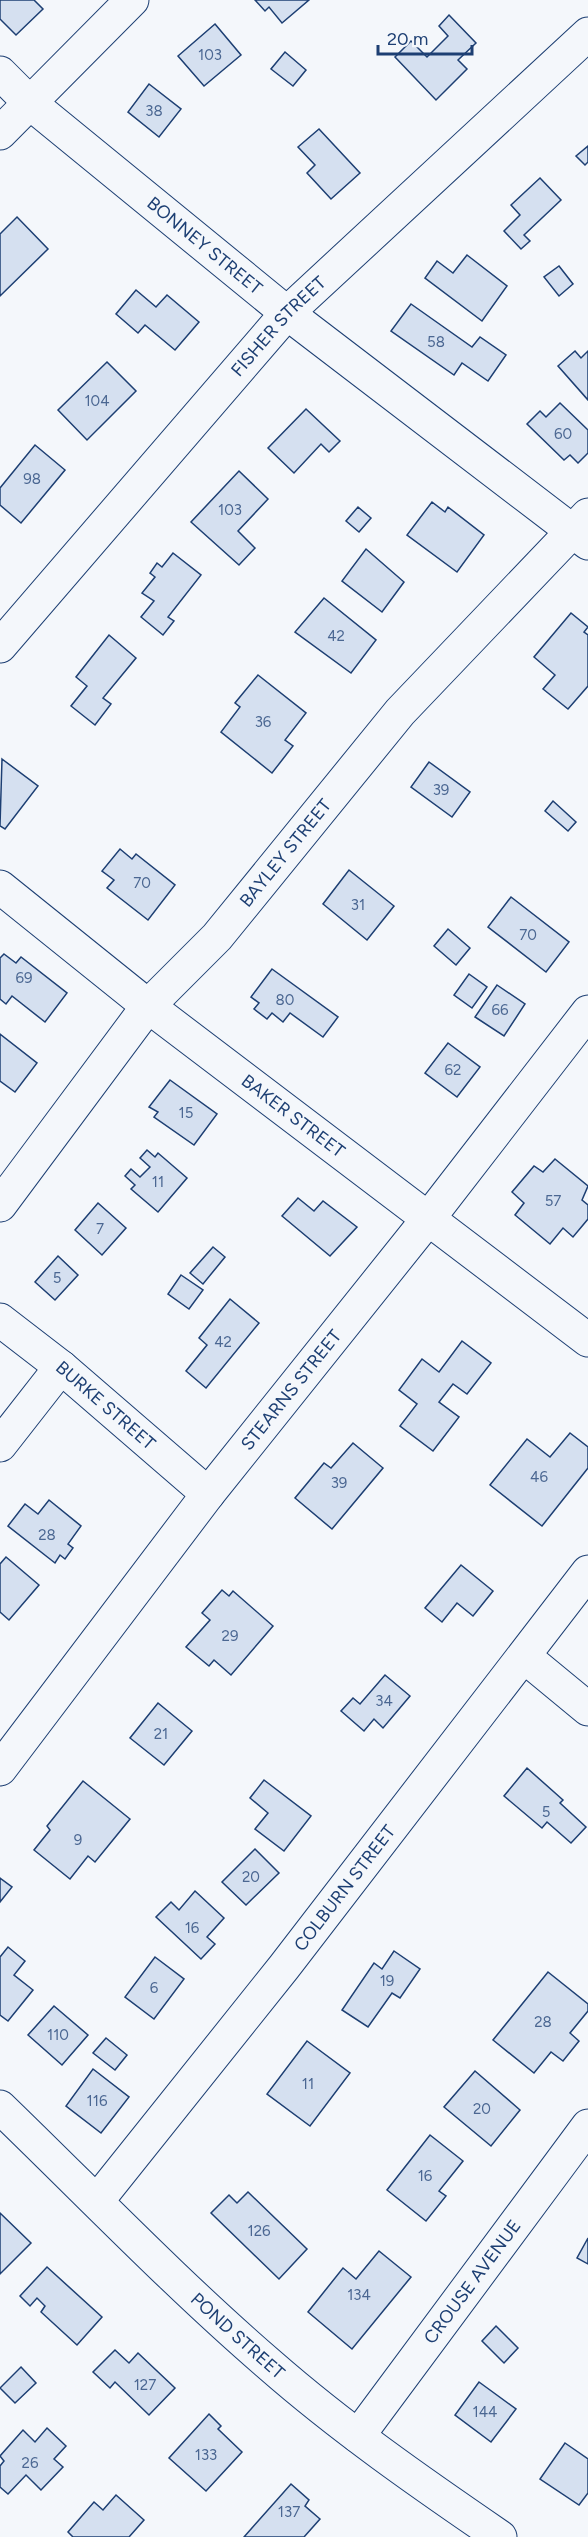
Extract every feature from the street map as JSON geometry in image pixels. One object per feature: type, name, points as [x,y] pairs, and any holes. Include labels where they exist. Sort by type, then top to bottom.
[{"type":"street","points":[[0,133],[132,0]]},
{"type":"street","name":"FISHER STREET","points":[[0,646],[287,313],[588,34]]},
{"type":"street","name":"BONNEY STREET","points":[[0,73],[30,103],[287,313],[582,530]]},
{"type":"street","name":"BAYLEY STREET","points":[[0,1204],[148,1006],[217,937],[400,712],[582,530]]},
{"type":"street","name":"BAKER STREET","points":[[0,887],[148,1006],[588,1340]]},
{"type":"street","name":"STEARNS STREET","points":[[0,1769],[208,1494],[428,1219],[588,1012]]},
{"type":"street","name":"BURKE STREET","points":[[0,1320],[61,1367],[208,1494]]},
{"type":"street","points":[[0,1445],[61,1367]]},
{"type":"street","name":"COLBURN STREET","points":[[97,2201],[284,1967],[525,1657],[588,1572]]},
{"type":"street","points":[[525,1657],[588,1708]]},
{"type":"street","name":"POND STREET","points":[[0,2107],[270,2365],[358,2436],[500,2537]]},
{"type":"street","name":"CROUSE AVENUE","points":[[358,2436],[588,2126]]},
{"type":"building","points":[[0,0],[34,0],[43,9],[16,35],[0,19]]},
{"type":"building","points":[[255,0],[309,0],[282,23],[269,7],[265,11]]},
{"type":"building","points":[[449,15],[476,43],[458,60],[467,69],[436,100],[395,57],[411,41],[427,57],[448,36],[439,26]]},
{"type":"building","points":[[215,24],[241,55],[204,86],[178,56]]},
{"type":"building","points":[[285,52],[306,70],[293,86],[271,69]]},
{"type":"building","points":[[149,84],[181,109],[159,137],[128,112]]},
{"type":"building","points":[[319,129],[360,173],[331,199],[307,173],[315,165],[298,147]]},
{"type":"building","points":[[588,146],[588,162],[585,165],[576,156]]},
{"type":"building","points":[[540,178],[561,200],[524,235],[530,241],[521,249],[504,231],[520,215],[511,205]]},
{"type":"building","points":[[17,217],[48,249],[0,296],[0,234]]},
{"type":"building","points":[[467,255],[507,286],[482,321],[425,278],[437,261],[453,273]]},
{"type":"building","points":[[559,266],[573,284],[559,296],[544,277]]},
{"type":"building","points":[[136,290],[156,307],[167,295],[199,322],[175,350],[145,325],[138,333],[116,314]]},
{"type":"building","points":[[411,304],[472,347],[480,337],[506,355],[488,381],[462,363],[454,375],[391,331]]},
{"type":"building","points":[[575,351],[581,358],[588,351],[588,400],[558,366]]},
{"type":"building","points":[[107,362],[136,391],[87,440],[58,410]]},
{"type":"building","points":[[560,403],[588,430],[588,453],[578,463],[570,455],[564,460],[527,424],[540,411],[546,417]]},
{"type":"building","points":[[306,409],[340,441],[329,452],[321,444],[294,473],[268,448]]},
{"type":"building","points":[[35,445],[65,470],[21,523],[0,505],[0,488]]},
{"type":"building","points":[[239,471],[268,499],[238,531],[255,548],[239,565],[191,522]]},
{"type":"building","points":[[432,502],[445,512],[448,507],[484,535],[457,572],[407,535]]},
{"type":"building","points":[[358,507],[371,518],[359,532],[346,521]]},
{"type":"building","points":[[366,549],[404,582],[382,612],[342,581]]},
{"type":"building","points":[[173,553],[201,575],[168,617],[174,621],[163,635],[141,617],[154,601],[142,593],[155,577],[150,573],[157,563],[162,567]]},
{"type":"building","points":[[324,598],[376,640],[351,673],[295,632]]},
{"type":"building","points":[[571,613],[588,627],[584,632],[588,635],[588,686],[568,709],[543,689],[555,675],[534,657]]},
{"type":"building","points":[[109,635],[136,658],[103,698],[111,704],[95,725],[71,706],[87,686],[76,677]]},
{"type":"building","points":[[258,675],[306,713],[285,740],[293,746],[272,773],[221,732],[240,707],[235,703]]},
{"type":"building","points":[[2,759],[38,786],[5,829],[0,826]]},
{"type":"building","points":[[429,762],[470,792],[452,817],[411,787]]},
{"type":"building","points":[[553,801],[576,822],[568,831],[545,811]]},
{"type":"building","points":[[120,849],[132,859],[136,854],[175,885],[148,920],[107,888],[114,880],[102,871]]},
{"type":"building","points":[[349,870],[394,906],[367,940],[323,904]]},
{"type":"building","points":[[511,897],[569,942],[546,972],[488,927]]},
{"type":"building","points":[[448,929],[470,948],[456,965],[434,946]]},
{"type":"building","points":[[4,954],[16,963],[21,957],[67,993],[45,1022],[12,996],[6,1004],[0,999],[0,958]]},
{"type":"building","points":[[272,969],[338,1017],[323,1037],[290,1013],[283,1022],[272,1013],[267,1019],[254,1009],[259,1003],[251,997]]},
{"type":"building","points":[[469,974],[487,987],[472,1008],[454,995]]},
{"type":"building","points":[[497,985],[525,1004],[504,1036],[475,1017]]},
{"type":"building","points":[[0,1034],[37,1063],[15,1092],[0,1081]]},
{"type":"building","points":[[448,1043],[480,1067],[457,1097],[425,1073]]},
{"type":"building","points":[[170,1080],[217,1114],[194,1145],[154,1117],[158,1112],[149,1107]]},
{"type":"building","points":[[147,1150],[155,1157],[158,1153],[187,1178],[158,1212],[131,1189],[135,1185],[125,1176],[131,1169],[140,1177],[150,1167],[140,1158]]},
{"type":"building","points":[[555,1159],[588,1186],[582,1200],[588,1205],[588,1219],[573,1237],[563,1228],[550,1244],[515,1215],[524,1203],[512,1192],[534,1166],[543,1172]]},
{"type":"building","points":[[298,1198],[314,1211],[323,1201],[357,1227],[330,1256],[282,1216]]},
{"type":"building","points":[[98,1203],[126,1228],[102,1255],[75,1230]]},
{"type":"building","points":[[213,1247],[225,1257],[203,1284],[190,1273]]},
{"type":"building","points":[[58,1256],[78,1275],[55,1300],[35,1282]]},
{"type":"building","points":[[181,1275],[203,1290],[189,1309],[168,1294]]},
{"type":"building","points":[[230,1299],[259,1323],[206,1388],[186,1371],[207,1345],[199,1338]]},
{"type":"building","points":[[462,1341],[491,1363],[467,1394],[453,1384],[439,1402],[459,1417],[433,1451],[400,1426],[417,1404],[399,1390],[422,1359],[439,1372]]},
{"type":"building","points":[[570,1433],[588,1447],[588,1468],[542,1526],[490,1485],[527,1439],[550,1457]]},
{"type":"building","points":[[353,1443],[383,1468],[332,1529],[295,1498],[324,1463],[331,1468]]},
{"type":"building","points":[[49,1500],[81,1526],[68,1544],[73,1548],[65,1559],[60,1555],[55,1563],[8,1526],[25,1504],[38,1514]]},
{"type":"building","points":[[6,1557],[39,1585],[9,1620],[0,1612],[0,1564]]},
{"type":"building","points":[[461,1565],[493,1591],[473,1616],[457,1603],[442,1622],[425,1608]]},
{"type":"building","points":[[222,1590],[229,1596],[233,1591],[273,1626],[231,1675],[214,1660],[209,1666],[186,1647],[210,1620],[202,1613]]},
{"type":"building","points":[[385,1675],[410,1696],[383,1728],[374,1719],[364,1731],[341,1711],[353,1698],[360,1704]]},
{"type":"building","points":[[158,1703],[192,1731],[164,1765],[130,1738]]},
{"type":"building","points":[[527,1768],[563,1800],[560,1803],[586,1827],[571,1843],[547,1822],[542,1828],[504,1796]]},
{"type":"building","points":[[264,1780],[311,1816],[284,1851],[255,1829],[268,1813],[250,1798]]},
{"type":"building","points":[[83,1781],[130,1819],[95,1862],[88,1856],[70,1879],[34,1850],[50,1830],[47,1826]]},
{"type":"building","points":[[255,1849],[279,1873],[246,1905],[222,1882]]},
{"type":"building","points":[[0,1878],[12,1887],[0,1902]]},
{"type":"building","points":[[195,1891],[224,1918],[207,1937],[215,1944],[201,1959],[156,1917],[171,1902],[179,1910]]},
{"type":"building","points":[[8,1947],[25,1961],[14,1975],[33,1990],[8,2021],[0,2015],[0,1957]]},
{"type":"building","points":[[394,1951],[420,1969],[400,1998],[392,1993],[368,2027],[342,2010],[374,1963],[382,1969]]},
{"type":"building","points":[[155,1957],[184,1979],[154,2019],[125,1997]]},
{"type":"building","points":[[548,1972],[588,2004],[588,2011],[570,2033],[579,2041],[563,2061],[551,2052],[534,2073],[493,2040]]},
{"type":"building","points":[[54,2006],[88,2035],[62,2065],[28,2035]]},
{"type":"building","points":[[106,2038],[127,2055],[115,2070],[93,2053]]},
{"type":"building","points":[[307,2041],[350,2073],[310,2126],[267,2094]]},
{"type":"building","points":[[93,2069],[129,2097],[101,2133],[66,2106]]},
{"type":"building","points":[[475,2071],[520,2110],[491,2146],[444,2107]]},
{"type":"building","points":[[430,2135],[463,2161],[439,2191],[446,2196],[426,2221],[387,2190]]},
{"type":"building","points":[[248,2192],[307,2249],[279,2279],[211,2213],[229,2195],[237,2203]]},
{"type":"building","points":[[0,2213],[31,2243],[0,2274]]},
{"type":"building","points":[[588,2238],[588,2264],[577,2258]]},
{"type":"building","points":[[379,2251],[411,2277],[352,2349],[308,2312],[343,2268],[356,2279]]},
{"type":"building","points":[[47,2267],[102,2317],[77,2345],[41,2312],[45,2306],[37,2298],[30,2306],[20,2296]]},
{"type":"building","points":[[496,2326],[518,2348],[504,2363],[482,2341]]},
{"type":"building","points":[[115,2350],[129,2363],[138,2353],[175,2388],[149,2415],[115,2382],[110,2388],[93,2372]]},
{"type":"building","points":[[21,2367],[36,2383],[15,2403],[0,2388]]},
{"type":"building","points":[[479,2382],[516,2409],[491,2442],[455,2415]]},
{"type":"building","points":[[209,2414],[221,2426],[218,2429],[242,2452],[206,2491],[169,2458]]},
{"type":"building","points":[[47,2428],[66,2446],[54,2459],[63,2467],[41,2490],[26,2475],[8,2494],[0,2487],[0,2466],[4,2461],[0,2456],[23,2430],[35,2442]]},
{"type":"building","points":[[565,2443],[588,2459],[588,2493],[579,2505],[540,2479]]},
{"type":"building","points":[[291,2484],[309,2500],[305,2506],[320,2519],[304,2537],[244,2537]]},
{"type":"building","points":[[116,2495],[144,2520],[129,2537],[73,2537],[68,2532],[94,2502],[103,2510]]}]
